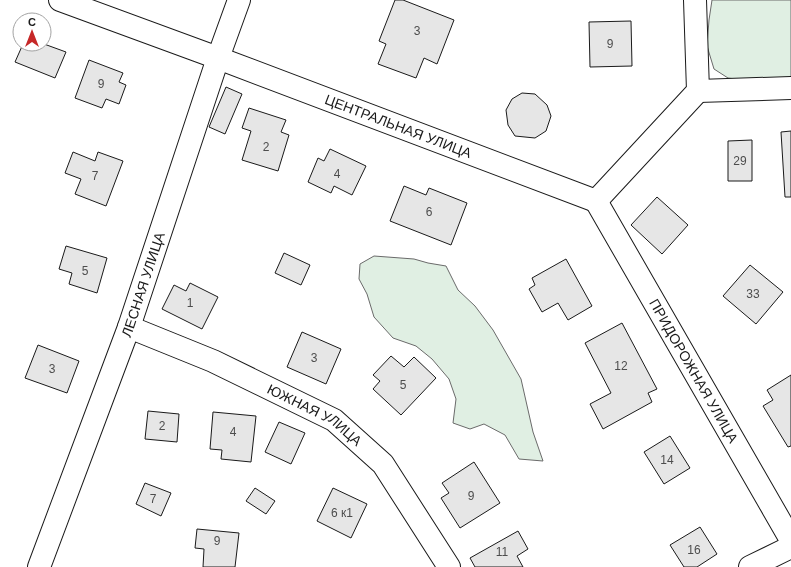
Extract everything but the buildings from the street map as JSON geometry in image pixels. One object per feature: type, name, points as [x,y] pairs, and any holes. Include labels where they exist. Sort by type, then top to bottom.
[{"type":"street","name":"ЦЕНТРАЛЬНАЯ УЛИЦА","points":[[60,0],[596,201]]},
{"type":"street","name":"ЛЕСНАЯ УЛИЦА","points":[[40,567],[129,327],[218,58],[239,0]]},
{"type":"street","points":[[596,201],[698,91],[695,0]]},
{"type":"street","points":[[698,91],[791,88]]},
{"type":"street","name":"ПРИДОРОЖНАЯ УЛИЦА","points":[[596,201],[791,540]]},
{"type":"street","name":"ЮЖНАЯ УЛИЦА","points":[[129,327],[213,361],[334,420],[383,464],[449,567]]},
{"type":"street","points":[[750,567],[791,547]]},
{"type":"green space","points":[[712,0],[791,0],[791,80],[751,81],[728,78],[714,69],[707,46]]},
{"type":"green space","points":[[374,256],[414,259],[446,266],[458,290],[475,306],[493,330],[521,379],[533,432],[543,461],[519,459],[505,435],[484,424],[470,429],[453,423],[456,399],[449,379],[432,359],[416,346],[393,338],[374,317],[367,294],[359,279],[360,264]]}]
